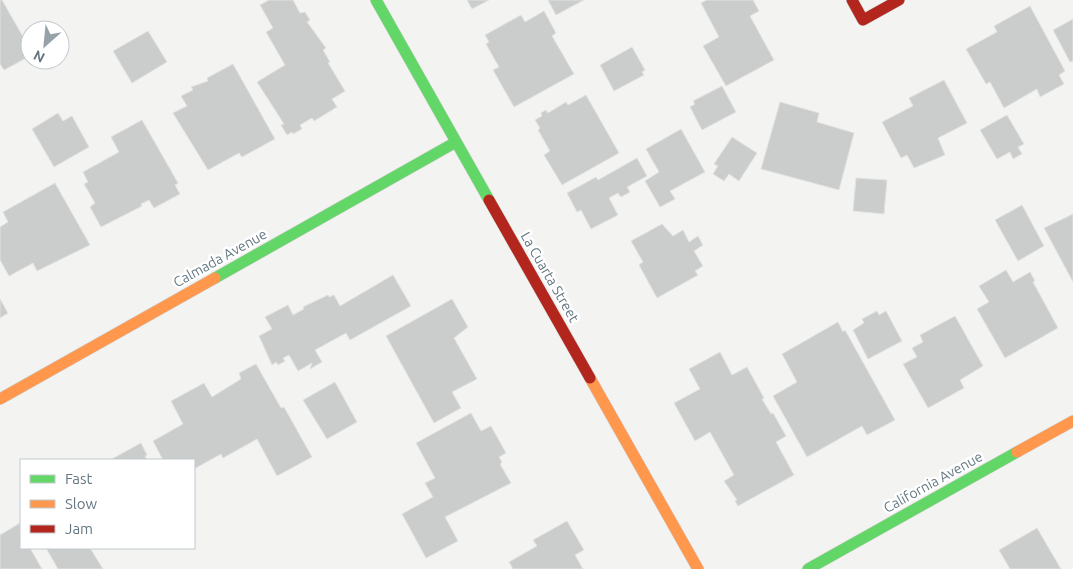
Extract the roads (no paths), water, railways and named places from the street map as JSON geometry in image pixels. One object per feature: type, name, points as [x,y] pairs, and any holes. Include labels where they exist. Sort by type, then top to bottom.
[{"type":"street","name":"La Cuarta Street","points":[[376,0],[698,569]]},
{"type":"street","points":[[852,0],[863,20],[899,0]]},
{"type":"street","name":"Calmada Avenue","points":[[0,399],[456,142]]},
{"type":"street","name":"California Avenue","points":[[808,569],[1073,421]]}]
